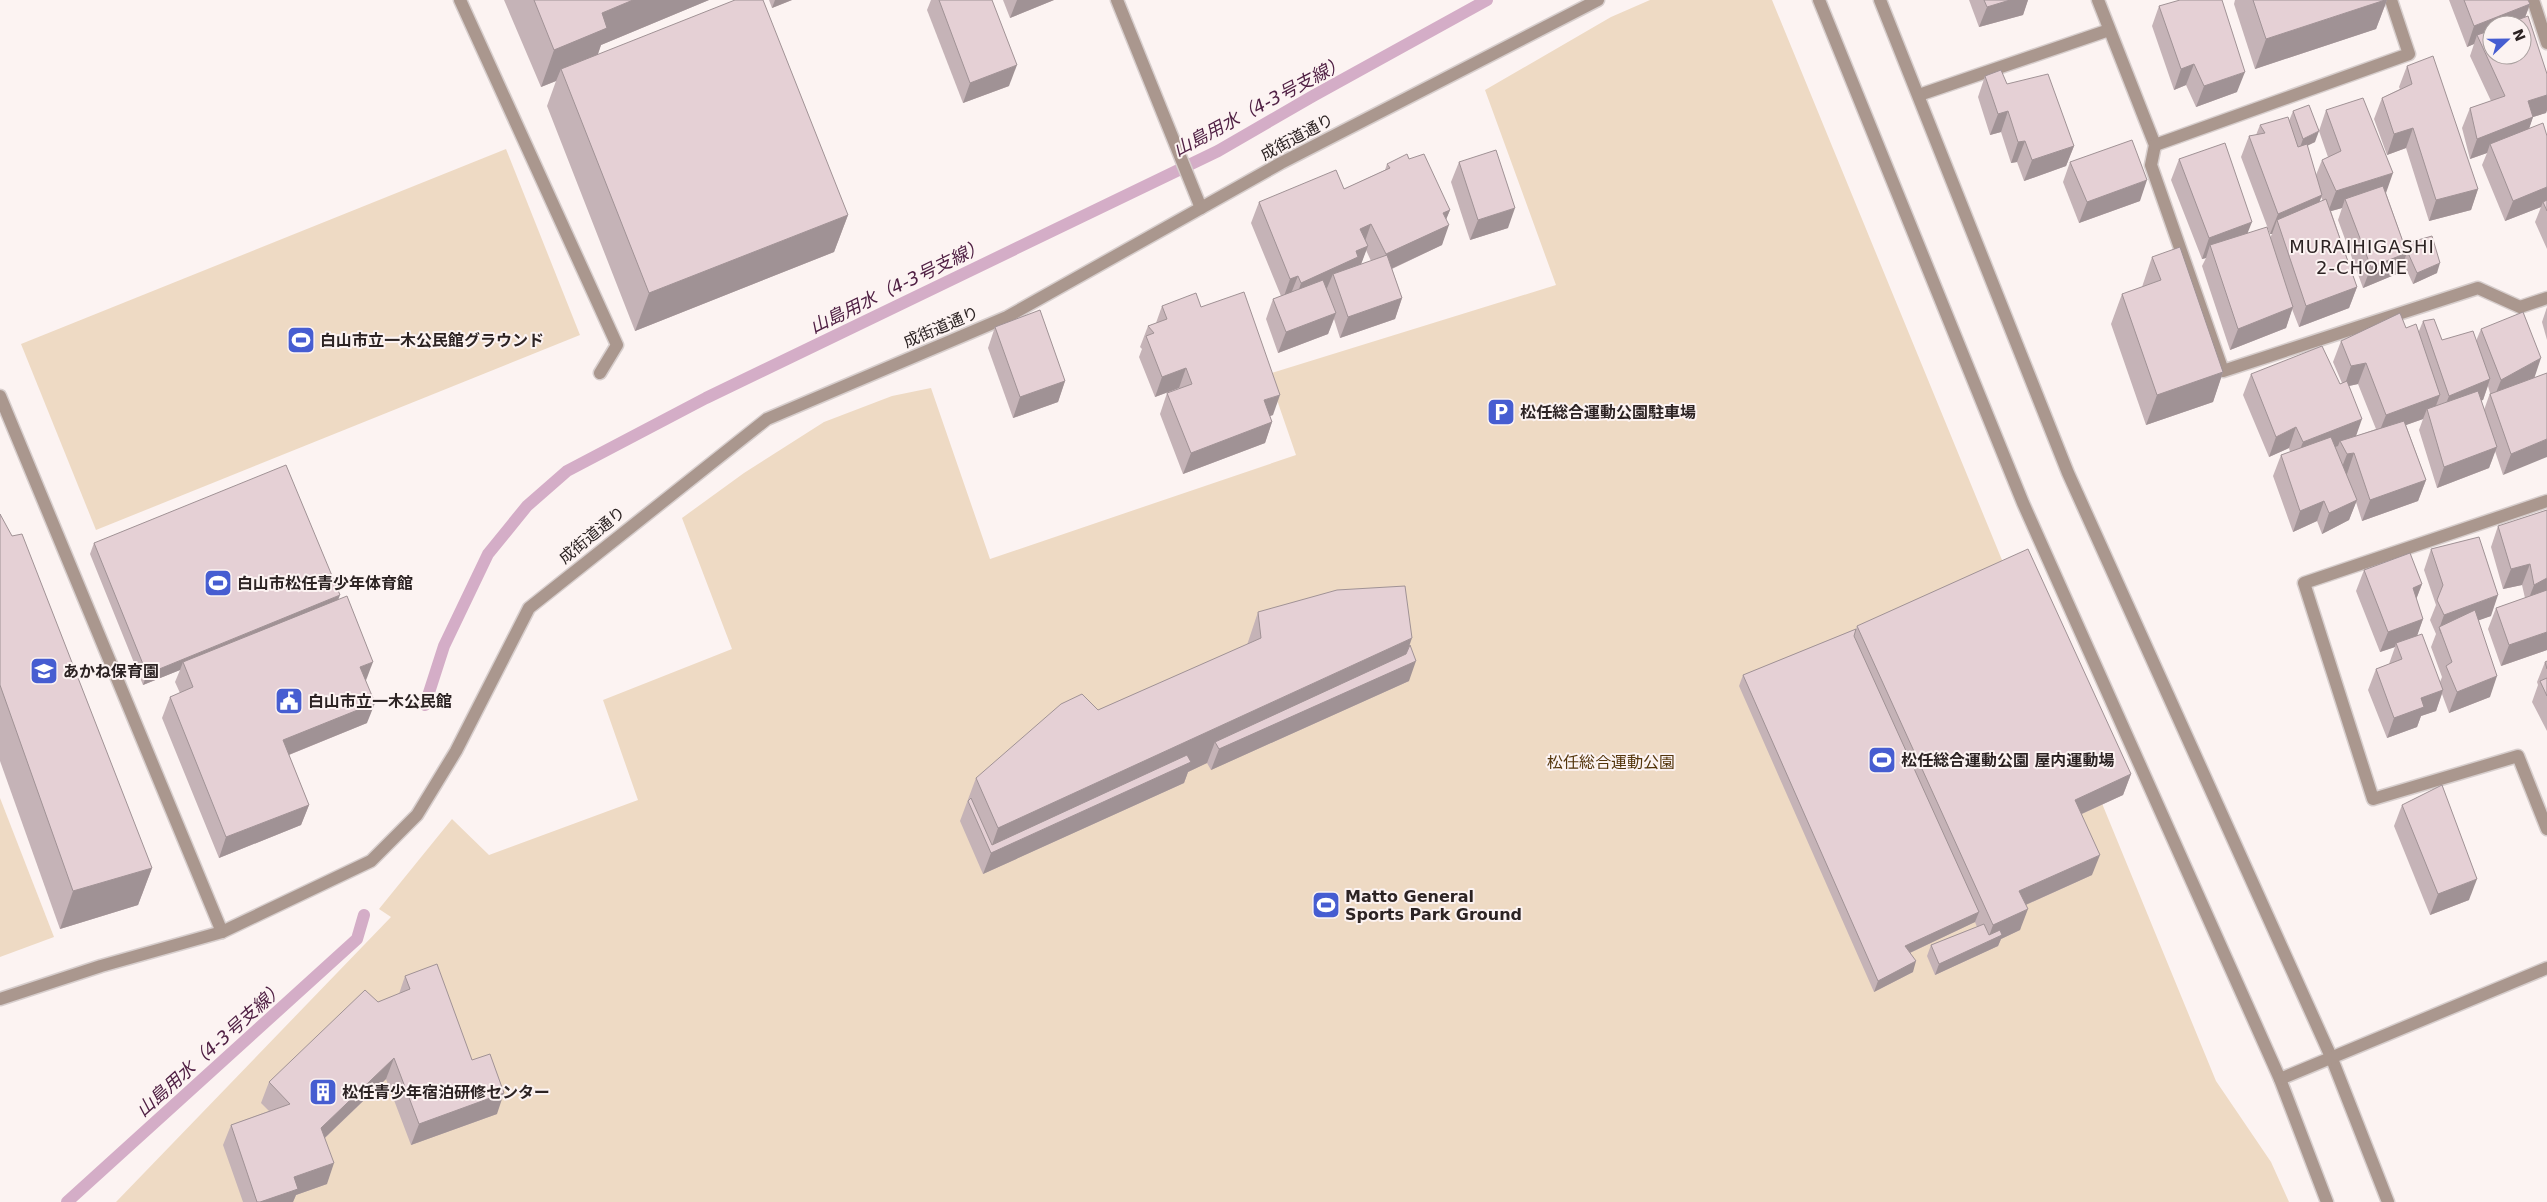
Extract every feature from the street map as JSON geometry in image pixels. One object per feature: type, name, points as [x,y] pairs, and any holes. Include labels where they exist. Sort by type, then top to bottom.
[{"type":"street","points":[[460,0],[617,345],[600,373]]},
{"type":"street","points":[[1117,0],[1201,208]]},
{"type":"street","name":"成街道通り","points":[[0,999],[101,966],[222,932],[371,861],[417,815],[456,752],[529,608],[767,419],[1006,317],[1281,163],[1598,0]]},
{"type":"street","points":[[1819,0],[2023,503],[2280,1079],[2327,1202]]},
{"type":"street","points":[[1880,0],[2068,473],[2332,1058],[2388,1202]]},
{"type":"street","points":[[2098,0],[2155,146],[2151,165],[2223,371],[2478,288],[2520,307],[2547,298]]},
{"type":"street","points":[[2155,146],[2409,54],[2392,0]]},
{"type":"street","points":[[2533,0],[2547,43]]},
{"type":"street","points":[[1919,95],[2109,30]]},
{"type":"street","points":[[0,396],[222,932]]},
{"type":"street","points":[[2547,501],[2304,583],[2373,799],[2518,756],[2547,829]]},
{"type":"street","points":[[2280,1079],[2547,968]]},
{"type":"green space","name":"松任総合運動公園","points":[[1650,0],[1772,0],[2216,1081],[2271,1162],[2289,1202],[116,1202],[391,917],[379,909],[452,819],[489,855],[638,800],[603,700],[732,649],[682,518],[744,473],[824,422],[892,396],[931,388],[990,559],[1296,455],[1268,374],[1556,285],[1485,90],[1611,17]]},
{"type":"green space","name":"白山市立一木公民館グラウンド","points":[[506,149],[580,335],[96,530],[21,344]]},
{"type":"green space","points":[[0,798],[54,937],[0,957]]},
{"type":"building","points":[[534,0],[633,0],[602,13],[607,28],[554,50]]},
{"type":"building","points":[[735,0],[763,0],[848,215],[649,293],[561,69]]},
{"type":"building","points":[[939,0],[992,0],[1017,65],[970,83]]},
{"type":"building","points":[[1984,0],[2010,0],[1987,7]]},
{"type":"building","points":[[2180,0],[2222,0],[2245,72],[2204,86],[2194,64],[2181,69],[2159,6]]},
{"type":"building","points":[[2253,0],[2385,0],[2266,39]]},
{"type":"building","points":[[2464,0],[2528,0],[2530,4],[2502,15],[2482,15],[2482,23],[2474,26]]},
{"type":"building","points":[[2532,28],[2547,74],[2547,95],[2528,101],[2533,117],[2477,139],[2470,108],[2505,96],[2491,65],[2532,65]]},
{"type":"building","points":[[2482,33],[2482,46],[2477,35]]},
{"type":"building","points":[[2433,56],[2478,189],[2436,200],[2413,128],[2394,134],[2382,98],[2412,84],[2407,66]]},
{"type":"building","points":[[2001,70],[2007,84],[2048,74],[2074,146],[2032,160],[2025,141],[2018,142],[2008,111],[1998,114],[1985,76]]},
{"type":"building","points":[[2363,98],[2393,173],[2336,191],[2322,160],[2341,151],[2326,110]]},
{"type":"building","points":[[2309,105],[2319,131],[2303,139],[2293,111]]},
{"type":"building","points":[[2288,117],[2298,147],[2307,144],[2322,195],[2278,214],[2249,136],[2265,133],[2260,125]]},
{"type":"building","points":[[2543,123],[2547,136],[2547,187],[2513,201],[2490,144]]},
{"type":"building","points":[[2132,140],[2147,180],[2087,202],[2070,162]]},
{"type":"building","points":[[2225,143],[2252,222],[2209,238],[2179,159]]},
{"type":"building","points":[[1496,150],[1515,208],[1478,220],[1459,162]]},
{"type":"building","points":[[1407,154],[1409,159],[1424,154],[1450,210],[1443,213],[1449,225],[1386,254],[1371,224],[1360,229],[1368,246],[1356,251],[1358,257],[1301,283],[1298,276],[1290,279],[1259,202],[1336,170],[1344,189],[1390,168],[1387,164]]},
{"type":"building","points":[[2383,186],[2407,253],[2371,267],[2345,199]]},
{"type":"building","points":[[2326,199],[2357,287],[2306,306],[2277,220]]},
{"type":"building","points":[[2547,200],[2547,211],[2543,202]]},
{"type":"building","points":[[2267,227],[2293,307],[2238,329],[2210,245]]},
{"type":"building","points":[[2432,236],[2440,263],[2417,273],[2404,244]]},
{"type":"building","points":[[2180,247],[2223,372],[2157,395],[2122,294],[2161,280],[2152,257]]},
{"type":"building","points":[[1387,255],[1402,298],[1348,317],[1333,274]]},
{"type":"building","points":[[1323,280],[1336,313],[1286,332],[1273,299]]},
{"type":"building","points":[[1244,292],[1280,395],[1264,400],[1272,422],[1191,453],[1167,393],[1192,384],[1186,368],[1162,377],[1146,336],[1154,333],[1148,326],[1167,319],[1162,306],[1196,293],[1201,307]]},
{"type":"building","points":[[1040,310],[1065,381],[1020,397],[995,327]]},
{"type":"building","points":[[2523,312],[2541,358],[2501,380],[2481,329]]},
{"type":"building","points":[[2400,313],[2406,328],[2416,324],[2440,395],[2386,415],[2366,363],[2351,366],[2341,341]]},
{"type":"building","points":[[2434,319],[2442,340],[2473,331],[2490,379],[2449,396],[2423,321]]},
{"type":"building","points":[[2322,346],[2340,384],[2347,381],[2362,419],[2303,442],[2296,427],[2276,437],[2251,374]]},
{"type":"building","points":[[2547,373],[2547,439],[2511,454],[2490,394]]},
{"type":"building","points":[[2478,391],[2497,447],[2444,467],[2427,409]]},
{"type":"building","points":[[2404,421],[2426,480],[2370,500],[2354,453],[2347,454],[2340,441]]},
{"type":"building","points":[[2331,437],[2357,500],[2329,513],[2324,501],[2300,511],[2281,455]]},
{"type":"building","name":"白山市松任青少年体育館","points":[[286,465],[340,595],[147,674],[94,543]]},
{"type":"building","points":[[2547,510],[2547,578],[2534,585],[2530,564],[2511,569],[2498,526]]},
{"type":"building","points":[[0,514],[12,536],[22,534],[152,868],[73,891],[0,685]]},
{"type":"building","points":[[2479,537],[2498,595],[2444,615],[2437,600],[2443,585],[2431,549]]},
{"type":"building","points":[[2028,549],[2131,774],[2075,800],[2100,855],[2019,891],[2028,909],[1993,925],[1857,626]]},
{"type":"building","points":[[2410,553],[2422,584],[2413,588],[2423,619],[2388,632],[2364,570]]},
{"type":"building","points":[[1405,586],[1412,638],[998,828],[976,778],[1061,704],[1082,694],[1098,710],[1261,638],[1258,612],[1337,590]]},
{"type":"building","points":[[2547,590],[2547,632],[2509,645],[2496,608]]},
{"type":"building","name":"白山市立一木公民館","points":[[347,596],[373,662],[360,667],[375,703],[283,740],[309,805],[226,837],[170,697],[193,687],[183,662]]},
{"type":"building","points":[[2475,610],[2497,676],[2457,692],[2446,666],[2452,662],[2439,627]]},
{"type":"building","name":"松任総合運動公園 屋内運動場","points":[[1856,629],[1854,636],[1979,912],[1905,946],[1916,961],[1878,981],[1743,675]]},
{"type":"building","points":[[2422,634],[2443,690],[2421,698],[2424,707],[2394,718],[2376,669],[2402,659],[2396,643]]},
{"type":"building","points":[[1410,645],[1416,661],[1219,749],[1215,742],[1406,654]]},
{"type":"building","points":[[2547,678],[2547,696],[2540,681]]},
{"type":"building","points":[[1187,755],[1191,762],[991,853],[968,801],[971,798],[992,845]]},
{"type":"building","points":[[2442,785],[2477,879],[2438,894],[2402,805]]},
{"type":"building","points":[[1984,924],[1989,935],[2000,930],[2002,935],[1939,964],[1931,945]]},
{"type":"building","name":"松任青少年宿泊研修センター","points":[[437,964],[472,1060],[490,1054],[504,1093],[419,1124],[394,1058],[321,1128],[334,1163],[294,1177],[298,1189],[257,1202],[231,1125],[290,1104],[269,1082],[365,990],[378,1002],[410,989],[405,976]]},
{"type":"waterway","name":"山島用水（4-3号支線）","points":[[425,705],[444,646],[488,554],[527,506],[567,471],[706,398],[1218,151],[1487,0]]},
{"type":"waterway","name":"山島用水（4-3号支線）","points":[[67,1202],[357,939],[364,915]]},
{"type":"place","name":"白山市立一木公民館グラウンド","points":[[301,340]]},
{"type":"place","name":"松任総合運動公園駐車場","points":[[1501,412]]},
{"type":"place","name":"白山市松任青少年体育館","points":[[218,583]]},
{"type":"place","name":"あかね保育園","points":[[44,671]]},
{"type":"place","name":"白山市立一木公民館","points":[[289,701]]},
{"type":"place","name":"松任総合運動公園 屋内運動場","points":[[1882,760]]},
{"type":"place","name":"Matto General Sports Park Ground","points":[[1326,905]]},
{"type":"place","name":"松任青少年宿泊研修センター","points":[[323,1092]]},
{"type":"district","name":"MURAIHIGASHI 2-CHOME","points":[[2362,256]]}]
